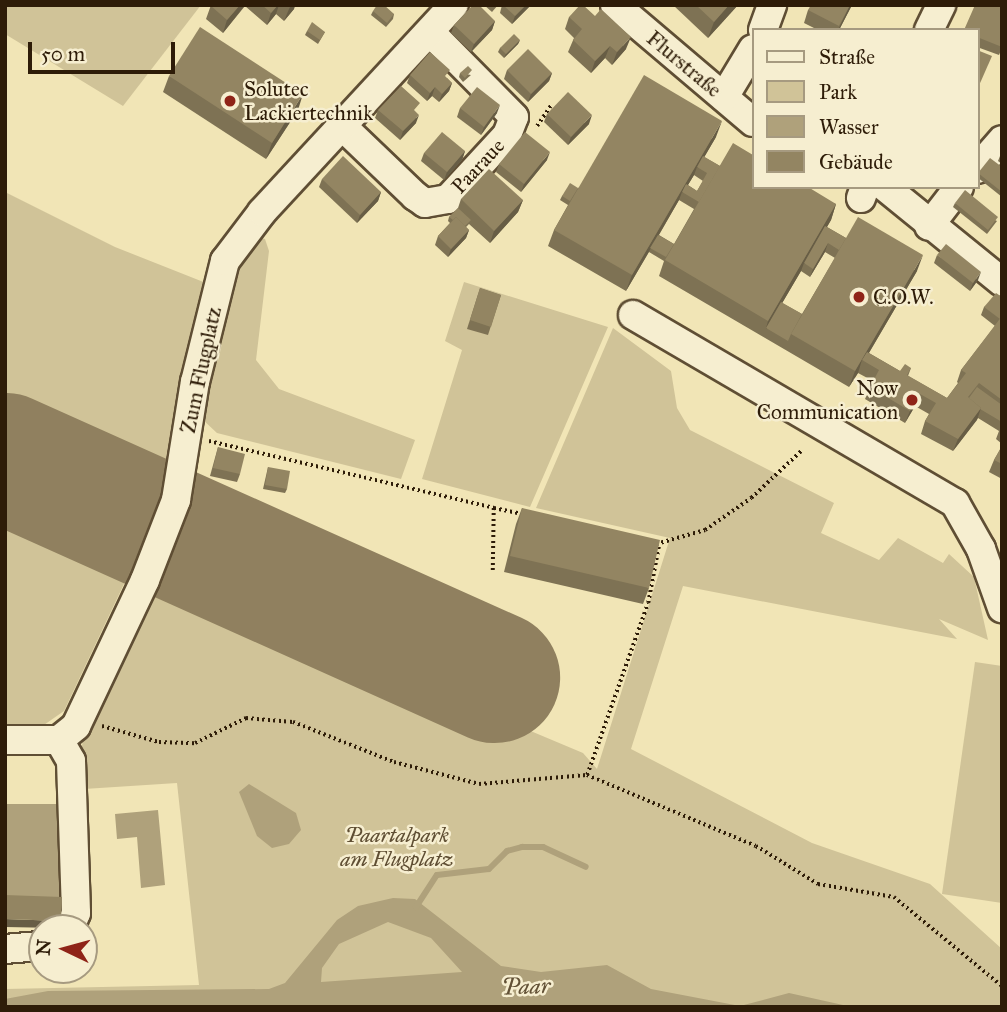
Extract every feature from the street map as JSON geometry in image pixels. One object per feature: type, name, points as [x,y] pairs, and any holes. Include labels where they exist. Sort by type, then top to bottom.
[{"type":"street","name":"Zum Flugplatz","points":[[59,740],[80,718],[166,531],[225,261],[342,126],[454,5]]},
{"type":"street","name":"Flurstraße","points":[[615,5],[752,121]]},
{"type":"street","points":[[764,28],[772,5]]},
{"type":"street","points":[[930,28],[941,5]]},
{"type":"street","name":"Paaraue","points":[[342,126],[425,203],[448,200],[507,135],[514,117],[430,32]]},
{"type":"street","points":[[724,97],[752,50]]},
{"type":"street","points":[[979,167],[1002,140]]},
{"type":"street","points":[[929,226],[957,189]]},
{"type":"street","points":[[870,191],[929,226],[1002,282]]},
{"type":"street","points":[[633,314],[955,503],[981,549],[1002,608]]},
{"type":"street","points":[[5,740],[59,740],[71,761],[76,914]]},
{"type":"street","points":[[5,949],[28,947]]},
{"type":"path","points":[[189,424],[210,442],[533,517]]},
{"type":"path","points":[[647,544],[659,544],[705,530],[751,498],[801,451]]},
{"type":"path","points":[[493,572],[494,508]]},
{"type":"path","points":[[587,775],[648,603],[659,544]]},
{"type":"path","points":[[80,718],[159,742],[195,743],[246,718],[293,722],[394,762],[479,784],[587,775],[756,846],[818,884],[894,897],[1002,985]]},
{"type":"green space","points":[[5,5],[201,5],[123,106],[5,34]]},
{"type":"green space","points":[[5,192],[115,247],[206,283],[167,475],[5,404]]},
{"type":"green space","points":[[256,237],[265,239],[269,251],[256,360],[279,389],[415,440],[401,479],[217,433],[202,419],[236,270]]},
{"type":"green space","points":[[464,282],[608,327],[530,507],[422,479],[462,350],[445,341]]},
{"type":"green space","name":"Paartalpark am Flugplatz","points":[[613,328],[671,371],[677,408],[690,430],[834,503],[821,533],[879,560],[898,538],[943,563],[949,554],[974,577],[988,640],[939,619],[957,639],[683,586],[631,749],[812,843],[930,884],[1002,949],[1002,1007],[5,1007],[5,989],[199,985],[177,783],[84,789],[79,775],[84,728],[159,575],[583,753],[597,769],[670,538],[536,508]]},
{"type":"green space","points":[[5,508],[131,569],[64,711],[41,727],[5,727]]},
{"type":"green space","points":[[975,662],[1002,666],[1002,903],[942,894]]},
{"type":"water","points":[[249,784],[296,813],[301,830],[289,844],[272,848],[257,836],[239,792]]},
{"type":"water","points":[[5,804],[65,804],[65,900],[5,900]]},
{"type":"water","points":[[158,810],[165,885],[141,888],[137,837],[117,839],[115,814]]},
{"type":"water","name":"Paar","points":[[393,898],[415,899],[501,966],[541,972],[607,965],[651,989],[740,1006],[789,993],[852,1007],[5,1007],[5,999],[48,991],[269,989],[285,983],[337,920],[358,906]],"holes":[[[388,922],[431,938],[462,972],[321,982],[322,968],[339,944]]]},
{"type":"building","points":[[211,5],[240,5],[227,20]]},
{"type":"building","points":[[262,5],[278,5],[271,13]]},
{"type":"building","points":[[377,5],[384,5],[394,14],[387,23],[373,11]]},
{"type":"building","points":[[473,5],[479,5],[495,21],[474,44],[454,25]]},
{"type":"building","points":[[503,5],[526,5],[515,16]]},
{"type":"building","points":[[580,5],[595,16],[601,9],[631,37],[617,52],[610,46],[595,61],[573,40],[582,29],[569,17]]},
{"type":"building","points":[[696,5],[729,5],[714,22]]},
{"type":"building","points":[[811,5],[850,5],[839,26],[808,10]]},
{"type":"building","points":[[975,5],[1002,5],[1002,47],[979,38],[979,28],[965,28]]},
{"type":"building","points":[[312,22],[325,32],[320,40],[307,31]]},
{"type":"building","name":"Solutec Lackiertechnik","points":[[200,27],[303,94],[272,143],[169,76]]},
{"type":"building","points":[[514,34],[520,40],[506,54],[500,48]]},
{"type":"building","points":[[528,49],[552,73],[531,94],[507,70]]},
{"type":"building","points":[[979,51],[992,56],[979,85]]},
{"type":"building","points":[[430,52],[450,70],[445,76],[452,83],[442,94],[435,87],[430,93],[410,75]]},
{"type":"building","points":[[468,66],[472,70],[465,78],[460,73]]},
{"type":"building","points":[[644,75],[722,121],[632,275],[554,230]]},
{"type":"building","points":[[401,86],[420,103],[414,110],[419,115],[403,131],[378,110]]},
{"type":"building","points":[[477,87],[500,105],[484,127],[460,108]]},
{"type":"building","points":[[568,92],[592,115],[571,137],[547,114]]},
{"type":"building","points":[[442,132],[465,151],[447,172],[424,153]]},
{"type":"building","points":[[525,132],[550,152],[524,184],[499,164]]},
{"type":"building","points":[[733,143],[752,154],[752,189],[811,189],[836,204],[768,321],[665,260]]},
{"type":"building","points":[[343,156],[381,192],[360,215],[322,179]]},
{"type":"building","points":[[703,156],[720,166],[699,202],[682,192],[686,184],[697,191],[707,173],[697,167]]},
{"type":"building","points":[[990,158],[1002,167],[1002,192],[979,174]]},
{"type":"building","points":[[489,169],[523,200],[494,231],[461,199]]},
{"type":"building","points":[[570,183],[578,188],[570,201],[562,196]]},
{"type":"building","points":[[965,190],[998,217],[988,230],[955,203]]},
{"type":"building","points":[[458,208],[471,220],[465,226],[456,217],[453,220],[449,217]]},
{"type":"building","points":[[456,217],[469,230],[451,249],[438,236]]},
{"type":"building","name":"C.O.W.","points":[[858,217],[923,255],[855,371],[791,334]]},
{"type":"building","points":[[825,226],[846,238],[839,250],[828,243],[813,269],[804,263]]},
{"type":"building","points":[[658,235],[674,244],[666,257],[650,248]]},
{"type":"building","points":[[946,244],[981,272],[973,283],[937,255]]},
{"type":"building","points":[[480,288],[501,295],[491,327],[470,320]]},
{"type":"building","points":[[996,293],[1002,297],[1000,319],[984,307]]},
{"type":"building","points":[[781,302],[802,314],[788,341],[766,328]]},
{"type":"building","points":[[1002,316],[1002,400],[979,383],[968,397],[981,408],[958,439],[925,421],[936,403],[920,394],[910,411],[870,387],[879,370],[862,360],[867,352],[900,371],[905,364],[911,368],[907,375],[947,398],[966,373],[961,370]]},
{"type":"building","points":[[977,387],[1002,405],[1002,422],[980,409],[969,398]]},
{"type":"building","points":[[1002,446],[1002,464],[994,460]]},
{"type":"building","points":[[218,447],[245,454],[240,474],[213,468]]},
{"type":"building","points":[[268,467],[290,471],[287,489],[265,485]]},
{"type":"building","points":[[522,508],[660,540],[649,588],[510,556]]},
{"type":"building","points":[[5,895],[62,897],[61,914],[28,914],[28,920],[5,919]]},
{"type":"waterway","points":[[416,907],[437,875],[489,869],[507,851],[522,847],[543,847],[586,867]]},
{"type":"runway","points":[[5,458],[494,677]]},
{"type":"place","name":"Solutec Lackiertechnik","points":[[230,101]]},
{"type":"place","name":"C.O.W.","points":[[859,297]]},
{"type":"place","name":"Now Communication","points":[[912,400]]}]
